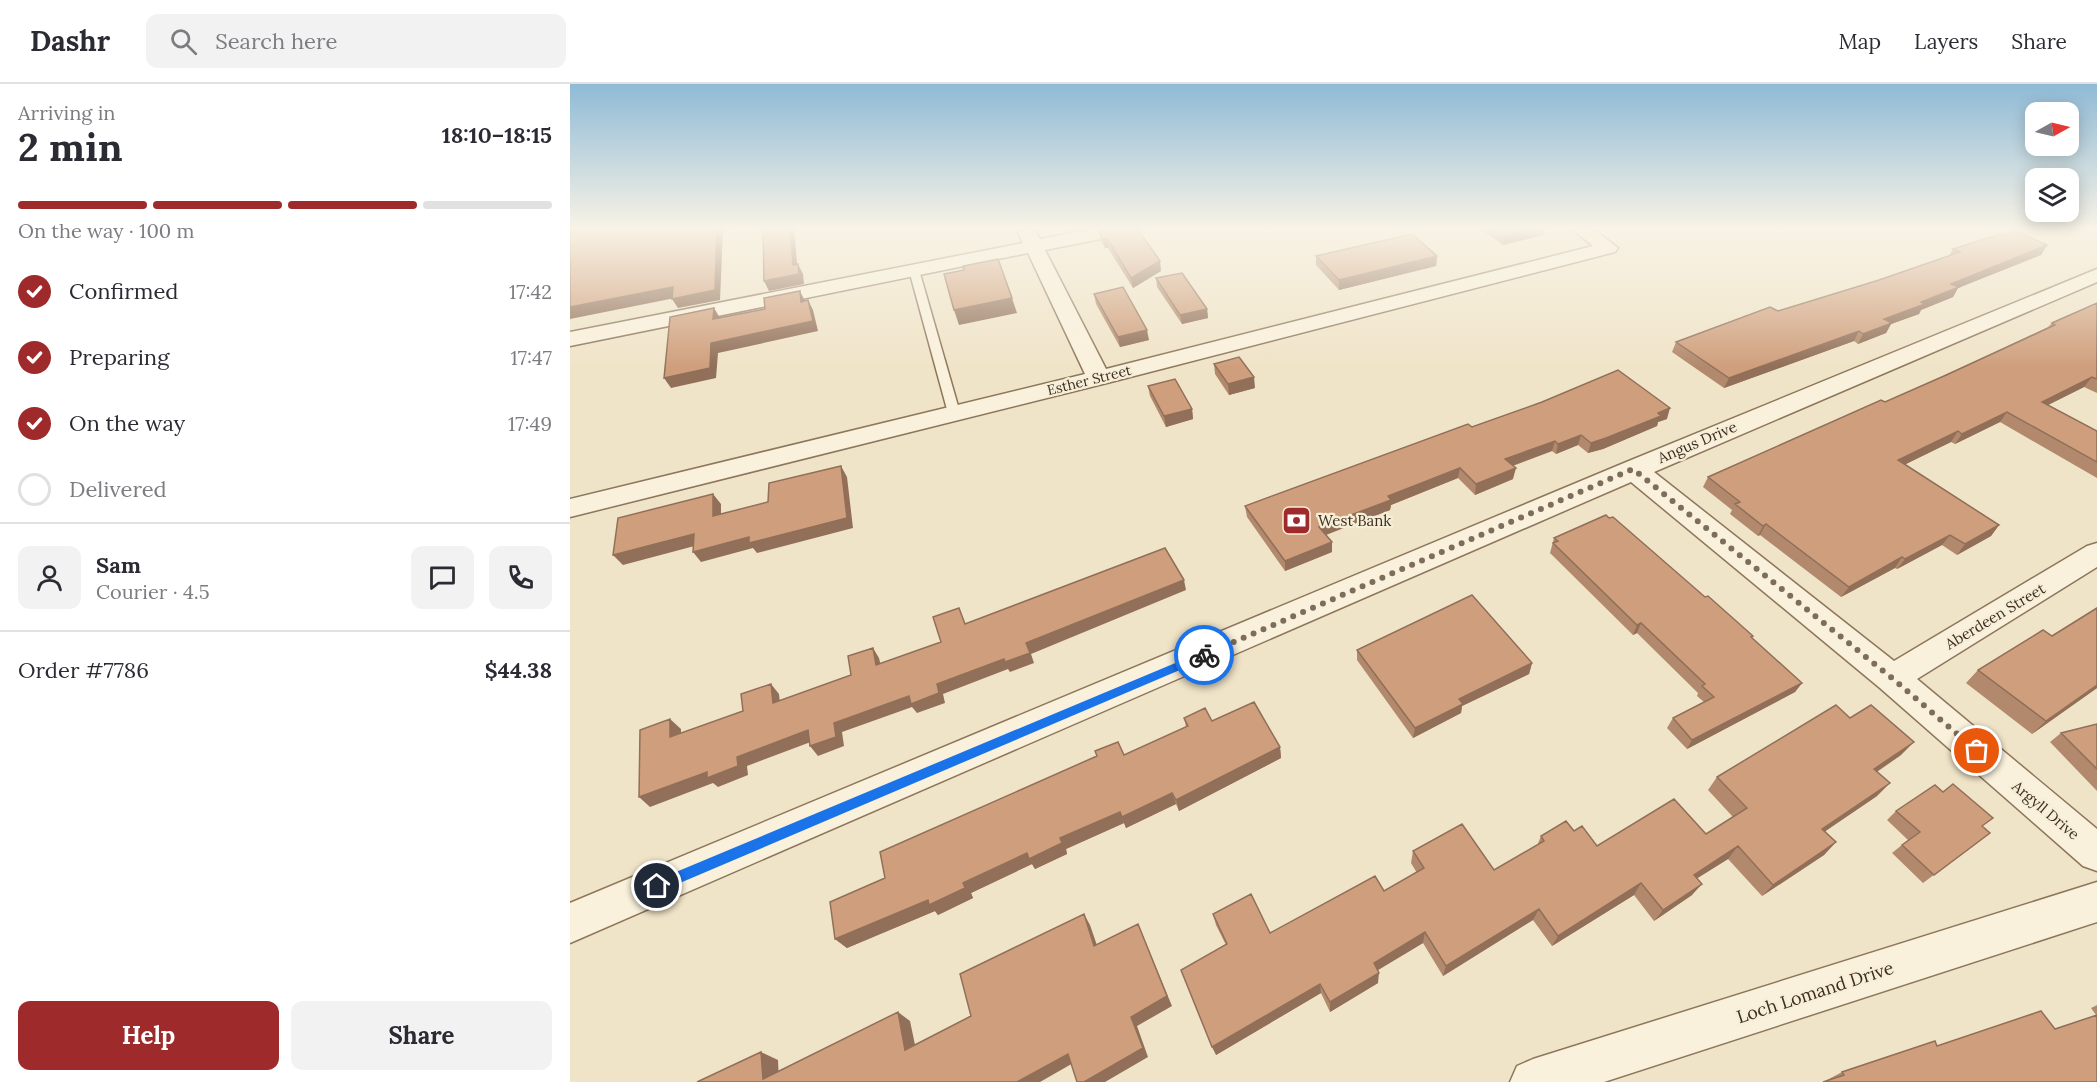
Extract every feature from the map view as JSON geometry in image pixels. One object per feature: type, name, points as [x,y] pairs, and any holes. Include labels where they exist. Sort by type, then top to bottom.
[{"type":"street","points":[[570,339],[891,275]]},
{"type":"street","points":[[1048,275],[1099,378]]},
{"type":"street","name":"Esther Street","points":[[570,508],[1099,378],[1504,275]]},
{"type":"street","name":"Angus Drive","points":[[570,923],[1144,681],[1633,469],[2096,275]]},
{"type":"street","name":"Argyll Drive","points":[[1633,469],[1892,678],[2097,853]]},
{"type":"street","name":"Aberdeen Street","points":[[1892,678],[2097,553]]},
{"type":"street","name":"Loch Lomand Drive","points":[[1533,1082],[2097,902]]},
{"type":"lane","points":[[915,275],[954,413]]},
{"type":"building","points":[[570,275],[715,275],[715,290],[672,299],[673,287],[570,307]]},
{"type":"building","points":[[764,275],[796,275],[764,281]]},
{"type":"building","points":[[944,275],[1004,275],[1012,298],[954,310]]},
{"type":"building","points":[[1183,275],[1207,309],[1180,315],[1156,278]]},
{"type":"building","points":[[1334,275],[1361,275],[1339,280]]},
{"type":"building","points":[[1895,275],[1974,275],[1951,284],[1959,287],[1921,302],[1925,304],[1884,319],[1892,323],[1863,334],[1859,331],[1729,378],[1676,342],[1770,307],[1778,311]]},
{"type":"building","points":[[1123,287],[1147,330],[1118,337],[1094,294]]},
{"type":"building","points":[[800,291],[801,302],[808,300],[813,321],[711,343],[710,368],[664,378],[670,317],[714,308],[713,319],[765,309],[764,298]]},
{"type":"building","points":[[2097,303],[2097,379],[2092,377],[2042,402],[2097,431],[2097,462],[2007,412],[1962,434],[1958,431],[1898,460],[1999,525],[1965,544],[1950,535],[1905,559],[1902,557],[1849,587],[1766,524],[1763,526],[1735,504],[1740,502],[1708,477],[1881,400],[1885,402],[1944,376]]},
{"type":"building","points":[[1239,357],[1254,377],[1228,384],[1214,364]]},
{"type":"building","points":[[1618,370],[1670,408],[1658,413],[1661,416],[1591,443],[1581,435],[1558,444],[1555,441],[1505,459],[1516,468],[1476,484],[1460,468],[1388,496],[1391,500],[1319,527],[1332,542],[1285,561],[1245,506],[1468,424],[1472,427],[1542,402]]},
{"type":"building","points":[[1175,379],[1192,409],[1164,416],[1148,386]]},
{"type":"building","points":[[841,466],[847,518],[749,543],[749,537],[693,552],[694,534],[613,555],[618,518],[713,494],[713,516],[768,502],[769,483]]},
{"type":"building","points":[[1606,515],[1609,518],[1613,517],[1705,597],[1708,596],[1802,683],[1692,740],[1673,718],[1714,697],[1702,686],[1705,684],[1641,623],[1637,625],[1553,543],[1558,541],[1554,538]]},
{"type":"building","points":[[1165,548],[1184,580],[1026,643],[1030,653],[1005,662],[1004,659],[937,684],[939,693],[911,704],[909,696],[834,723],[836,737],[810,746],[808,730],[737,757],[738,766],[707,778],[707,772],[639,797],[640,730],[670,719],[670,737],[743,711],[741,694],[771,684],[773,703],[851,675],[848,656],[873,648],[876,665],[941,642],[933,617],[959,608],[965,624]]},
{"type":"building","points":[[1472,595],[1532,663],[1459,699],[1463,704],[1415,728],[1357,650]]},
{"type":"building","points":[[2097,608],[2097,685],[2046,721],[1978,670],[2043,630],[2052,636]]},
{"type":"building","points":[[1254,702],[1280,747],[1176,800],[1172,793],[1122,817],[1120,812],[1060,838],[1062,843],[1029,859],[1027,853],[963,883],[965,888],[929,905],[928,900],[835,939],[830,902],[885,878],[880,852],[1097,756],[1095,751],[1118,742],[1124,755],[1188,726],[1184,718],[1205,708],[1212,721]]},
{"type":"building","points":[[1836,705],[1850,718],[1871,705],[1914,742],[1874,769],[1890,783],[1822,829],[1836,842],[1773,885],[1738,846],[1694,875],[1702,884],[1663,910],[1641,883],[1558,936],[1539,909],[1446,966],[1425,932],[1374,963],[1379,973],[1330,1002],[1320,984],[1212,1047],[1181,970],[1227,944],[1213,914],[1251,894],[1270,933],[1375,876],[1384,891],[1424,868],[1413,851],[1462,824],[1494,870],[1544,841],[1541,836],[1566,821],[1574,831],[1582,826],[1597,846],[1674,799],[1706,834],[1747,808],[1717,777]]},
{"type":"building","points":[[2097,724],[2097,769],[2061,733]]},
{"type":"building","points":[[1953,784],[1993,818],[1982,826],[1990,833],[1934,875],[1902,845],[1920,832],[1896,811],[1935,785],[1943,792]]},
{"type":"building","points":[[1084,914],[1094,946],[1138,924],[1167,996],[1131,1017],[1143,1048],[1084,1082],[1077,1082],[1068,1054],[1017,1082],[697,1082],[761,1052],[763,1079],[898,1012],[905,1050],[971,1016],[960,974]]},
{"type":"building","points":[[2041,1011],[2055,1029],[2097,1015],[2097,1082],[1823,1082],[1844,1075],[1842,1072],[1935,1041],[1937,1046]]},
{"type":"way so far","points":[[1204,655],[1633,469],[1892,678],[1977,751]]},
{"type":"place","name":"West Bank","points":[[1297,520]]},
{"type":"route","points":[[657,886],[1204,655]]}]
